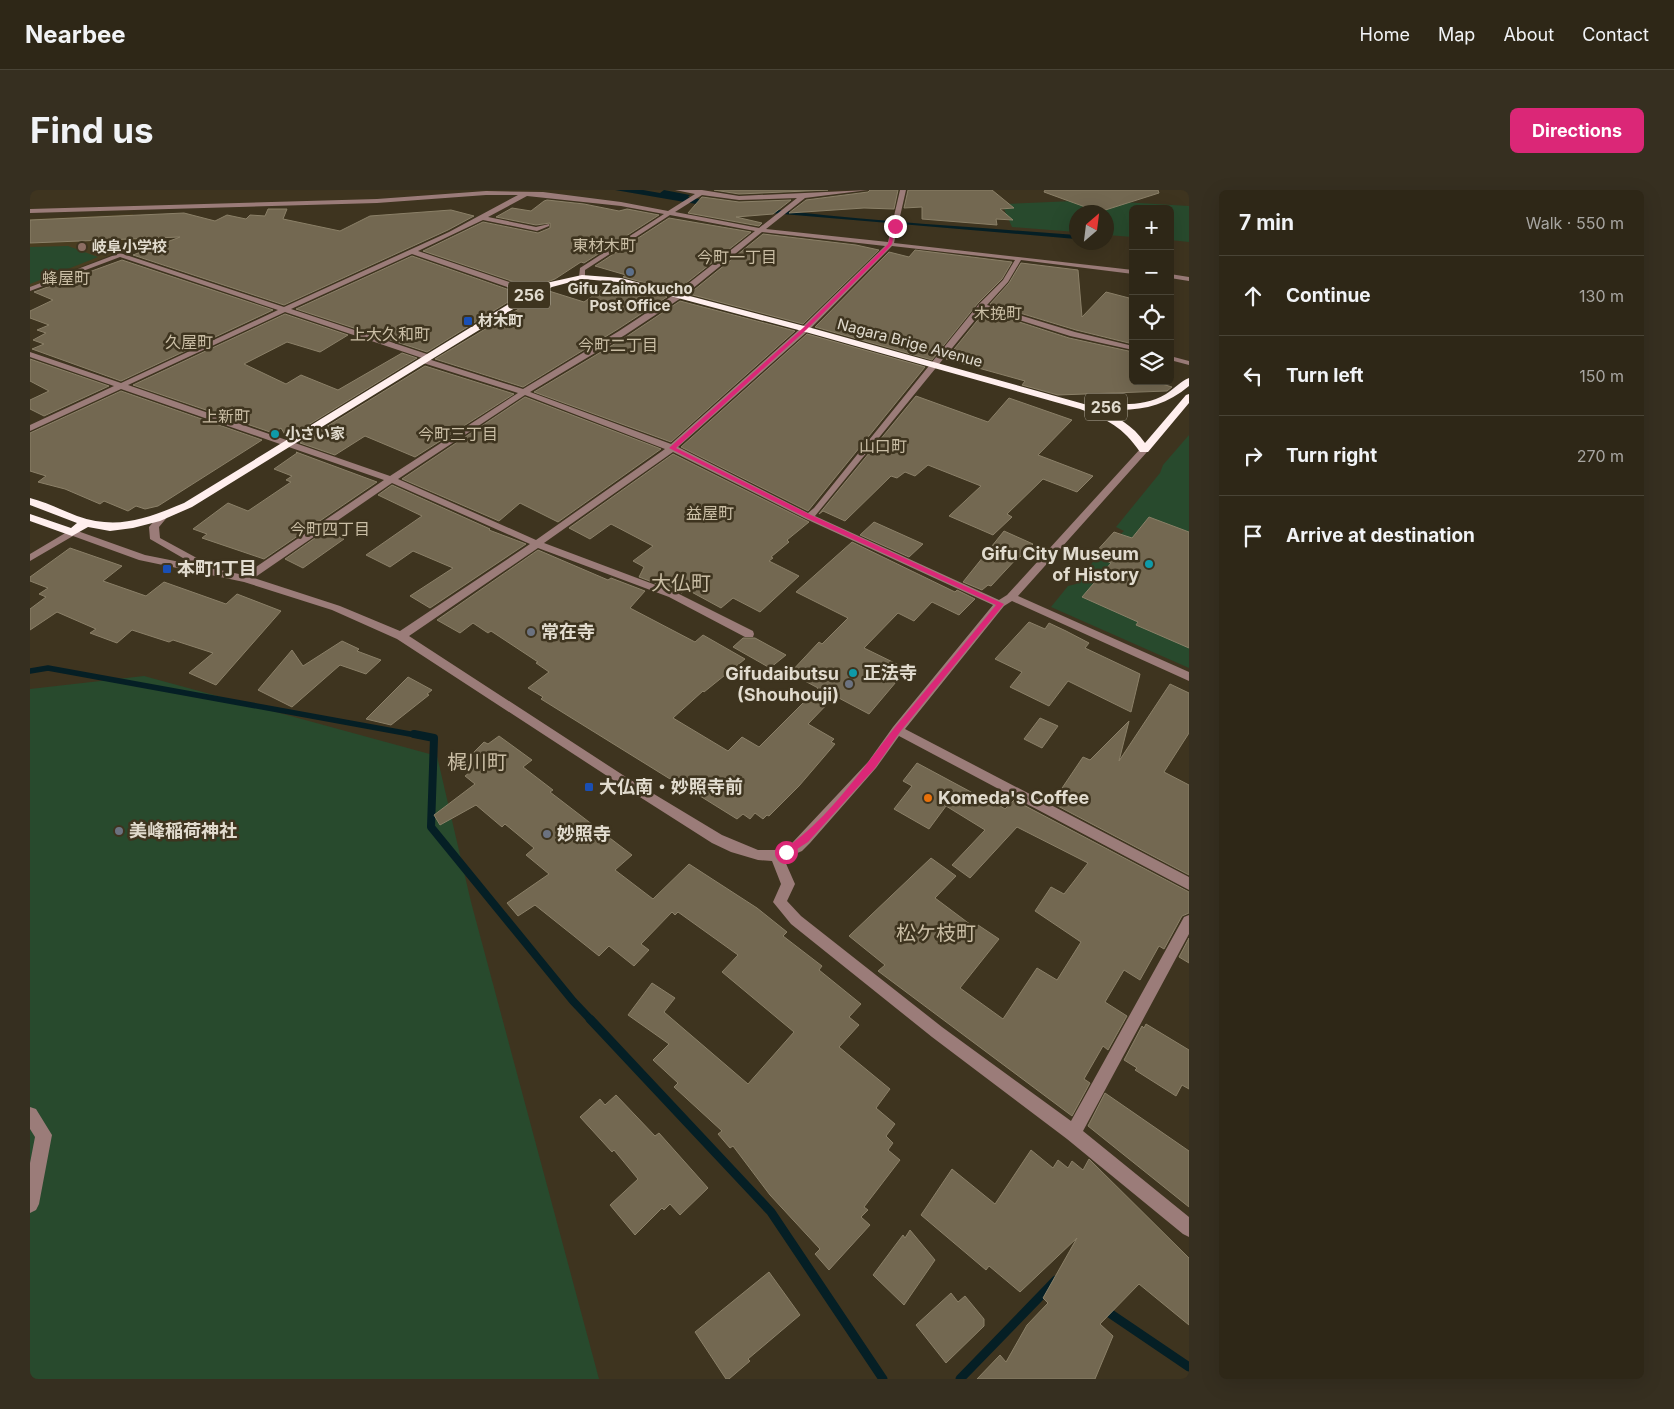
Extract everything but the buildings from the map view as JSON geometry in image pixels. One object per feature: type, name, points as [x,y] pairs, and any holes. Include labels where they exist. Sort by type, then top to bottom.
[{"type":"highway","name":"Nagara Brige Avenue","points":[[30,501],[87,522],[117,527],[164,515],[188,505],[532,293],[549,285],[582,277],[618,280],[1018,388],[1088,404],[1127,408],[1156,404],[1179,391],[1189,381]]},
{"type":"highway","name":"Nagara Brige Avenue","points":[[1018,388],[1107,416],[1119,422],[1136,435],[1144,450]]},
{"type":"highway","points":[[1144,450],[1189,397]]},
{"type":"highway","points":[[30,517],[72,532],[87,522]]},
{"type":"street","points":[[678,190],[739,198],[803,196],[865,190]]},
{"type":"street","points":[[401,636],[537,544],[672,448],[805,329],[883,252],[890,244],[901,207],[903,190]]},
{"type":"street","points":[[30,212],[322,203],[486,193],[568,196],[760,230],[1129,272]]},
{"type":"street","points":[[582,277],[582,269],[700,193]]},
{"type":"street","points":[[30,428],[413,252],[484,218],[526,194]]},
{"type":"street","points":[[246,580],[391,480],[524,392],[622,333],[678,296],[803,196]]},
{"type":"street","points":[[484,218],[537,230],[547,225]]},
{"type":"street","points":[[413,252],[532,293]]},
{"type":"street","points":[[30,290],[120,255],[524,392],[672,448],[809,517],[1000,604]]},
{"type":"street","points":[[809,517],[817,510],[982,306],[1006,281],[1019,258]]},
{"type":"street","points":[[1174,277],[1189,279]]},
{"type":"street","points":[[982,306],[1073,334],[1129,347]]},
{"type":"street","points":[[30,354],[391,480],[537,544],[673,595],[749,634]]},
{"type":"street","points":[[1174,359],[1189,363]]},
{"type":"street","points":[[30,558],[72,532],[143,558],[216,572],[336,608],[401,636],[717,840],[758,855],[776,856],[797,847],[805,839],[872,765],[1000,604],[1010,597],[1144,450]]},
{"type":"street","points":[[164,515],[154,527],[155,539],[216,572]]},
{"type":"street","points":[[1010,597],[1189,677]]},
{"type":"street","points":[[898,730],[1189,884]]},
{"type":"street","points":[[776,856],[788,884],[780,902],[796,920],[937,1032],[1073,1133],[1189,1228]]},
{"type":"street","points":[[1073,1133],[1189,921]]},
{"type":"street","points":[[30,1115],[44,1135],[30,1204]]},
{"type":"shaded area","name":"岐阜小学校","points":[[133,214],[122,233],[149,240],[30,287],[30,219]]},
{"type":"green space","points":[[1119,199],[1122,202],[1172,205],[1129,205],[1129,237],[1114,236],[1114,205],[1069,205],[1069,231],[1012,227],[1004,209],[1009,208],[1005,204]]},
{"type":"green space","points":[[1174,205],[1189,206],[1189,242],[1174,240]]},
{"type":"green space","points":[[68,246],[98,257],[30,284],[30,247]]},
{"type":"green space","points":[[1189,435],[1189,668],[1051,607],[1068,586],[1076,584],[1096,558],[1124,531],[1116,527],[1160,473],[1163,465]]},
{"type":"green space","points":[[144,676],[437,756],[471,902],[599,1379],[30,1379],[30,689]]},
{"type":"water","points":[[615,190],[643,190],[660,193],[664,190],[690,195],[688,197],[784,211],[1069,234],[1069,238],[725,209]]},
{"type":"waterway","points":[[30,671],[48,668],[421,736]]},
{"type":"waterway","points":[[414,734],[434,738],[431,827],[573,1001],[591,1020]]},
{"type":"waterway","points":[[590,1019],[771,1212],[883,1379]]},
{"type":"waterway","points":[[960,1379],[1056,1280]]},
{"type":"waterway","points":[[1102,1308],[1189,1367]]},
{"type":"place","name":"岐阜小学校","points":[[82,247]]},
{"type":"place","name":"Gifu Zaimokucho Post Office","points":[[630,272]]},
{"type":"place","name":"材木町","points":[[468,321]]},
{"type":"place","name":"小さい家","points":[[275,434]]},
{"type":"place","name":"Gifu City Museum of History","points":[[1149,564]]},
{"type":"place","name":"本町1丁目","points":[[167,569]]},
{"type":"place","name":"常在寺","points":[[531,632]]},
{"type":"place","name":"正法寺","points":[[853,673]]},
{"type":"place","name":"Gifudaibutsu (Shouhouji)","points":[[849,684]]},
{"type":"place","name":"大仏南・妙照寺前","points":[[589,787]]},
{"type":"place","name":"Komeda's Coffee","points":[[928,798]]},
{"type":"place","name":"美峰稲荷神社","points":[[119,831]]},
{"type":"place","name":"妙照寺","points":[[547,834]]},
{"type":"district","name":"東材木町","points":[[604,245]]},
{"type":"district","name":"今町一丁目","points":[[737,257]]},
{"type":"district","name":"蜂屋町","points":[[66,278]]},
{"type":"district","name":"木挽町","points":[[998,313]]},
{"type":"district","name":"上大久和町","points":[[390,334]]},
{"type":"district","name":"久屋町","points":[[189,342]]},
{"type":"district","name":"今町二丁目","points":[[618,345]]},
{"type":"district","name":"上新町","points":[[226,416]]},
{"type":"district","name":"今町三丁目","points":[[458,434]]},
{"type":"district","name":"山口町","points":[[883,446]]},
{"type":"district","name":"益屋町","points":[[710,513]]},
{"type":"district","name":"今町四丁目","points":[[330,529]]},
{"type":"district","name":"大仏町","points":[[681,583]]},
{"type":"district","name":"梶川町","points":[[477,762]]},
{"type":"district","name":"松ケ枝町","points":[[936,933]]},
{"type":"route","points":[[786,852],[797,847],[805,839],[872,765],[1000,604],[809,517],[672,448],[805,329],[883,252],[890,244],[895,226]]}]
